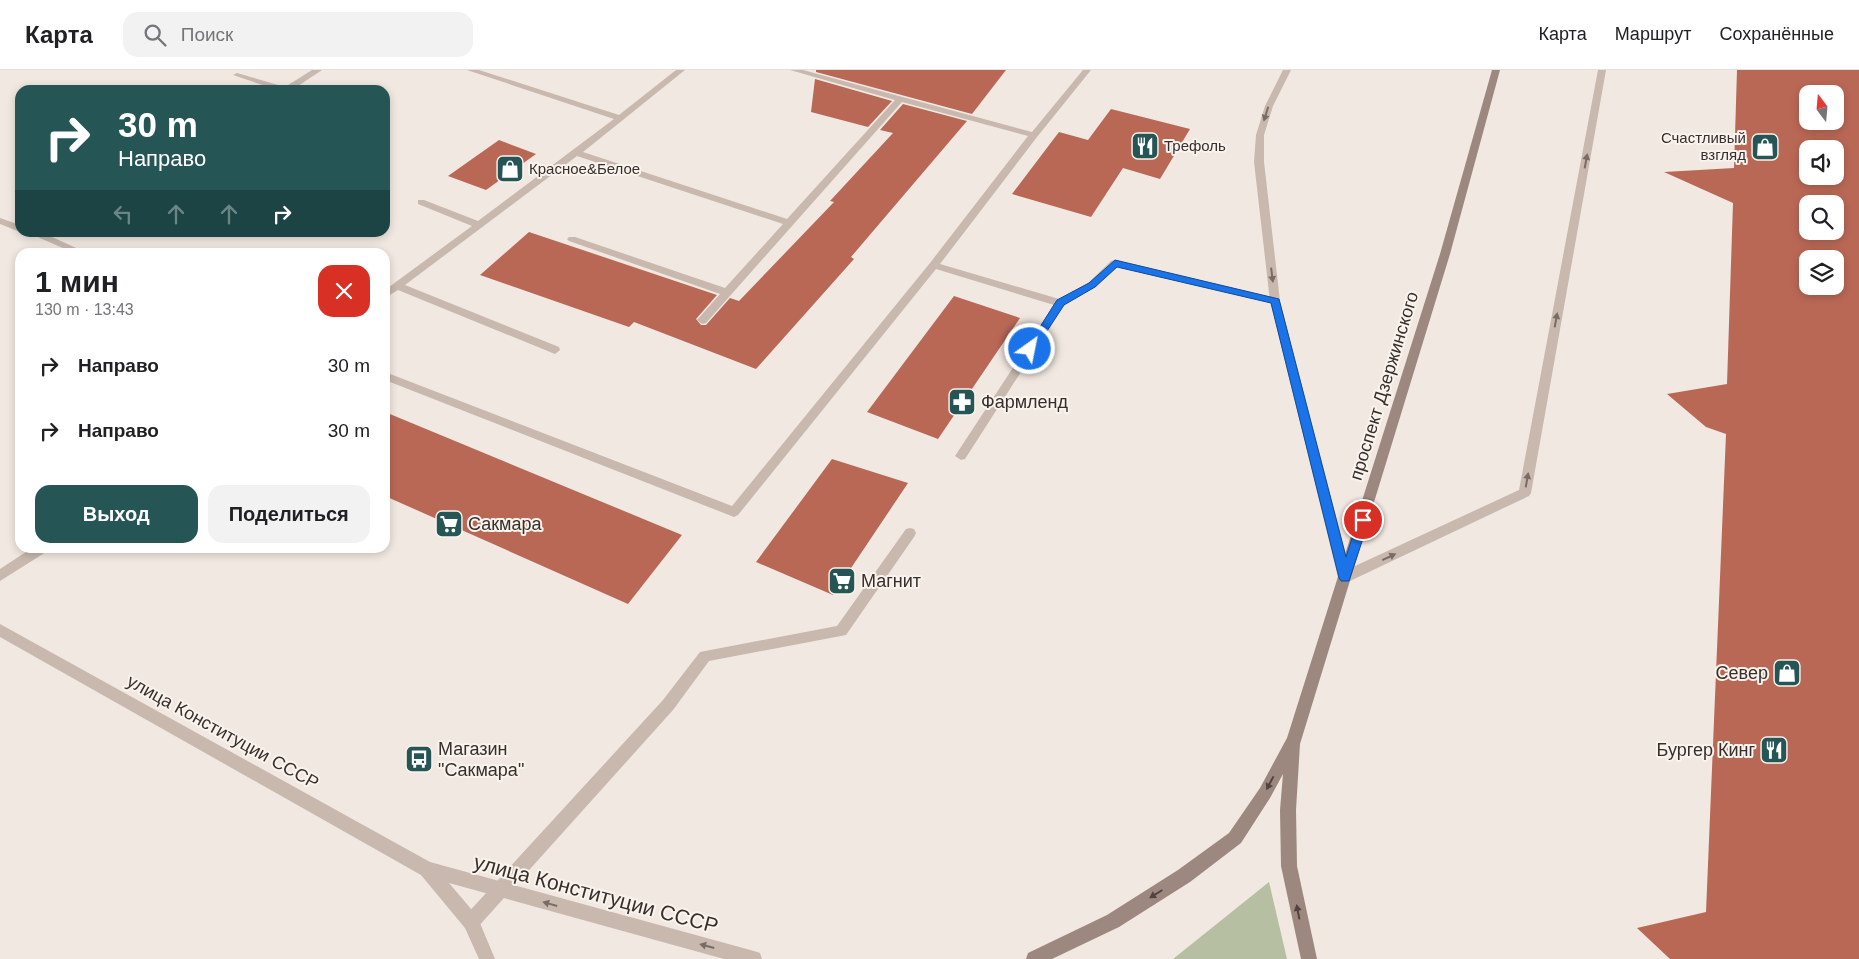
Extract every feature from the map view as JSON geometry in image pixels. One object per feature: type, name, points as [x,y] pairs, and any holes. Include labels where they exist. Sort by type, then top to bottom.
[{"type":"main road","name":"проспект Дзержинского","points":[[1034,959],[1113,921],[1184,876],[1235,838],[1265,793],[1294,740],[1445,254],[1496,70]]},
{"type":"main road","name":"проспект Дзержинского","points":[[1294,740],[1288,810],[1289,866],[1309,959]]},
{"type":"street","points":[[294,85],[318,70]]},
{"type":"street","points":[[471,70],[620,118]]},
{"type":"street","points":[[390,291],[576,152],[681,70]]},
{"type":"street","points":[[794,70],[1034,135]]},
{"type":"street","points":[[390,378],[734,512],[934,265],[1034,135],[1087,70]]},
{"type":"street","points":[[1287,70],[1269,106],[1260,135],[1258,162],[1275,301],[1345,578],[1525,493],[1602,70]]},
{"type":"street","points":[[237,75],[270,85]]},
{"type":"street","points":[[702,320],[900,99]]},
{"type":"street","points":[[576,152],[789,223]]},
{"type":"street","points":[[421,202],[478,224]]},
{"type":"street","points":[[0,221],[15,226]]},
{"type":"street","points":[[43,237],[70,248]]},
{"type":"street","points":[[572,239],[726,292]]},
{"type":"street","points":[[961,456],[1060,303],[1092,285],[1115,263],[1275,301]]},
{"type":"street","points":[[934,265],[1060,303]]},
{"type":"street","points":[[397,286],[555,350]]},
{"type":"street","points":[[471,922],[668,705],[705,656],[841,631],[910,534]]},
{"type":"street","points":[[0,576],[34,553]]},
{"type":"street","name":"улица Конституции СССР","points":[[0,630],[427,869],[754,959]]},
{"type":"street","name":"улица Конституции СССР","points":[[427,869],[471,922],[487,959]]},
{"type":"green space","points":[[1269,882],[1287,959],[1173,959]]},
{"type":"building","points":[[816,70],[1006,70],[972,114],[816,72]]},
{"type":"building","name":"Север","points":[[1737,70],[1859,70],[1859,959],[1670,959],[1637,928],[1706,912],[1726,434],[1706,427],[1667,394],[1727,384],[1733,203],[1664,172],[1734,168]]},
{"type":"building","points":[[815,79],[892,101],[868,127],[811,112]]},
{"type":"building","points":[[903,104],[967,121],[851,257],[854,259],[756,369],[634,322],[629,327],[480,275],[529,232],[717,295],[696,319],[701,325],[706,325],[730,298],[739,301],[834,202],[830,201],[893,133],[880,130]]},
{"type":"building","points":[[1111,109],[1190,129],[1160,179],[1123,168],[1091,217],[1012,194],[1059,132],[1088,140]]},
{"type":"building","points":[[499,140],[536,154],[486,190],[448,176]]},
{"type":"building","points":[[954,296],[1020,318],[938,439],[867,412]]},
{"type":"building","points":[[390,414],[682,535],[628,604],[390,498]]},
{"type":"building","points":[[832,459],[908,483],[833,595],[756,562]]},
{"type":"place","name":"Трефоль","points":[[1145,146]]},
{"type":"place","name":"Счастливый взгляд","points":[[1765,147]]},
{"type":"place","name":"Красное&Белое","points":[[510,169]]},
{"type":"place","name":"Фармленд","points":[[962,402]]},
{"type":"place","name":"Сакмара","points":[[449,524]]},
{"type":"place","name":"Магнит","points":[[842,581]]},
{"type":"place","name":"Север","points":[[1787,673]]},
{"type":"place","name":"Бургер Кинг","points":[[1774,750]]},
{"type":"place","name":"Магазин \"Сакмара\"","points":[[419,759]]},
{"type":"route","points":[[1030,349],[1060,303],[1092,285],[1115,263],[1275,301],[1345,578],[1363,520]]}]
